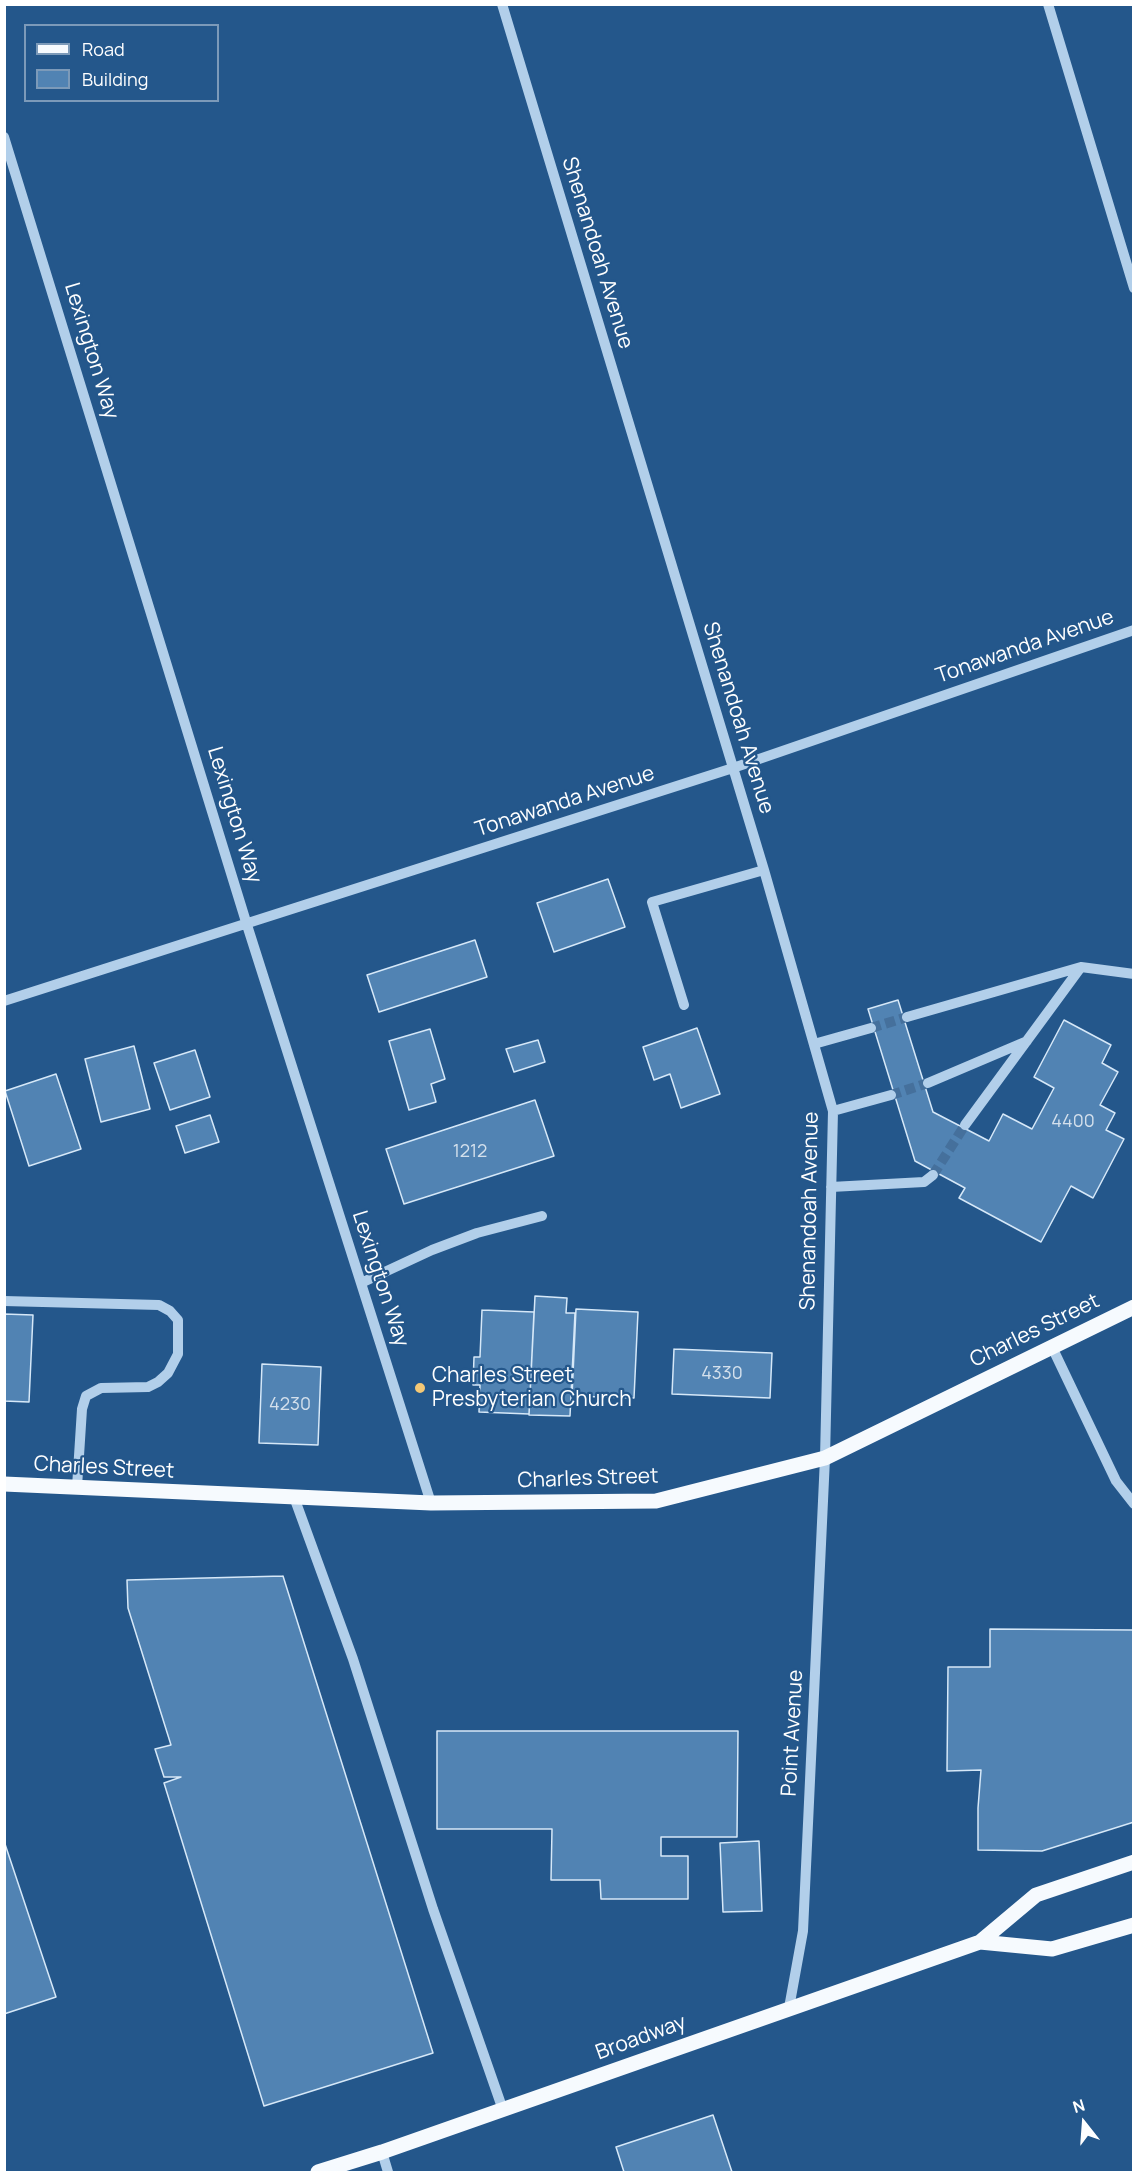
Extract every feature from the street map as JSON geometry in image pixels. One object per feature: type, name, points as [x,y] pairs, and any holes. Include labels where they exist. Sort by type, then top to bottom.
[{"type":"main road","name":"Charles Street","points":[[4,1484],[431,1503],[656,1500],[825,1458],[1134,1306]]},
{"type":"main road","name":"Broadway","points":[[318,2172],[382,2152],[980,1942],[1036,1895],[1134,1862]]},
{"type":"main road","name":"Broadway","points":[[980,1942],[1052,1949],[1134,1925]]},
{"type":"street","name":"Shenandoah Avenue","points":[[502,4],[764,870],[833,1111],[825,1458]]},
{"type":"street","points":[[1048,4],[1134,288]]},
{"type":"street","name":"Lexington Way","points":[[4,137],[247,925],[431,1503]]},
{"type":"street","name":"Tonawanda Avenue","points":[[4,1001],[733,768],[1134,630]]},
{"type":"street","points":[[684,1005],[652,902],[764,870]]},
{"type":"street","points":[[965,1125],[1081,967]]},
{"type":"street","points":[[907,1017],[1081,967],[1134,974]]},
{"type":"street","points":[[814,1044],[871,1028]]},
{"type":"street","points":[[928,1083],[1027,1041]]},
{"type":"street","points":[[833,1111],[891,1095]]},
{"type":"street","points":[[831,1187],[924,1182],[933,1175]]},
{"type":"street","points":[[361,1283],[477,1233],[542,1215]]},
{"type":"street","points":[[4,1301],[159,1305],[170,1311],[178,1320],[178,1354],[168,1373],[158,1382],[148,1387],[101,1388],[86,1396],[82,1409],[78,1487]]},
{"type":"street","points":[[1052,1347],[1116,1482],[1134,1504]]},
{"type":"street","name":"Point Avenue","points":[[789,2008],[803,1931],[825,1458]]},
{"type":"street","points":[[294,1497],[353,1659],[433,1909],[502,2110]]},
{"type":"street","points":[[382,2152],[388,2172]]},
{"type":"building","points":[[608,879],[625,927],[554,952],[537,903]]},
{"type":"building","points":[[475,940],[487,977],[379,1012],[367,975]]},
{"type":"building","points":[[898,1000],[933,1112],[989,1141],[1003,1114],[1032,1129],[1054,1088],[1034,1077],[1064,1020],[1111,1045],[1102,1063],[1118,1072],[1100,1105],[1115,1113],[1106,1130],[1124,1139],[1093,1198],[1071,1186],[1041,1242],[959,1198],[965,1188],[915,1161],[868,1009]]},
{"type":"building","points":[[697,1028],[720,1094],[681,1108],[670,1074],[654,1080],[643,1047]]},
{"type":"building","points":[[430,1029],[445,1079],[431,1084],[436,1102],[409,1110],[389,1041]]},
{"type":"building","points":[[538,1040],[545,1062],[514,1072],[506,1049]]},
{"type":"building","points":[[134,1046],[150,1109],[101,1122],[85,1059]]},
{"type":"building","points":[[195,1050],[210,1097],[170,1110],[154,1063]]},
{"type":"building","points":[[56,1074],[81,1149],[29,1166],[5,1091]]},
{"type":"building","points":[[535,1100],[554,1156],[404,1204],[386,1149]]},
{"type":"building","points":[[210,1115],[219,1142],[185,1153],[176,1126]]},
{"type":"building","points":[[535,1296],[567,1298],[566,1313],[575,1313],[570,1416],[529,1415]]},
{"type":"building","points":[[576,1309],[638,1312],[634,1398],[572,1396]]},
{"type":"building","points":[[482,1310],[534,1312],[529,1414],[479,1412],[480,1385],[473,1385],[474,1357],[480,1357]]},
{"type":"building","points":[[4,1314],[33,1315],[29,1402],[4,1401]]},
{"type":"building","points":[[674,1349],[772,1353],[770,1398],[672,1394]]},
{"type":"building","points":[[262,1364],[321,1367],[318,1445],[259,1443]]},
{"type":"building","points":[[283,1576],[433,2053],[264,2106],[164,1783],[181,1777],[164,1777],[155,1749],[171,1745],[128,1608],[127,1580]]},
{"type":"building","points":[[990,1629],[1134,1630],[1134,1822],[1042,1851],[978,1850],[981,1770],[947,1771],[948,1667],[990,1667]]},
{"type":"building","points":[[437,1731],[738,1731],[737,1837],[661,1837],[661,1856],[688,1856],[688,1899],[601,1899],[600,1880],[551,1880],[552,1829],[437,1829]]},
{"type":"building","points":[[4,1841],[56,1997],[4,2014]]},
{"type":"building","points":[[759,1841],[762,1911],[723,1912],[720,1843]]},
{"type":"building","points":[[713,2115],[732,2172],[624,2172],[616,2147]]},
{"type":"tunnel","points":[[871,1028],[907,1017]]},
{"type":"tunnel","points":[[891,1095],[928,1083]]},
{"type":"tunnel","points":[[933,1175],[965,1125]]},
{"type":"place","name":"Charles Street Presbyterian Church","points":[[420,1388]]}]
